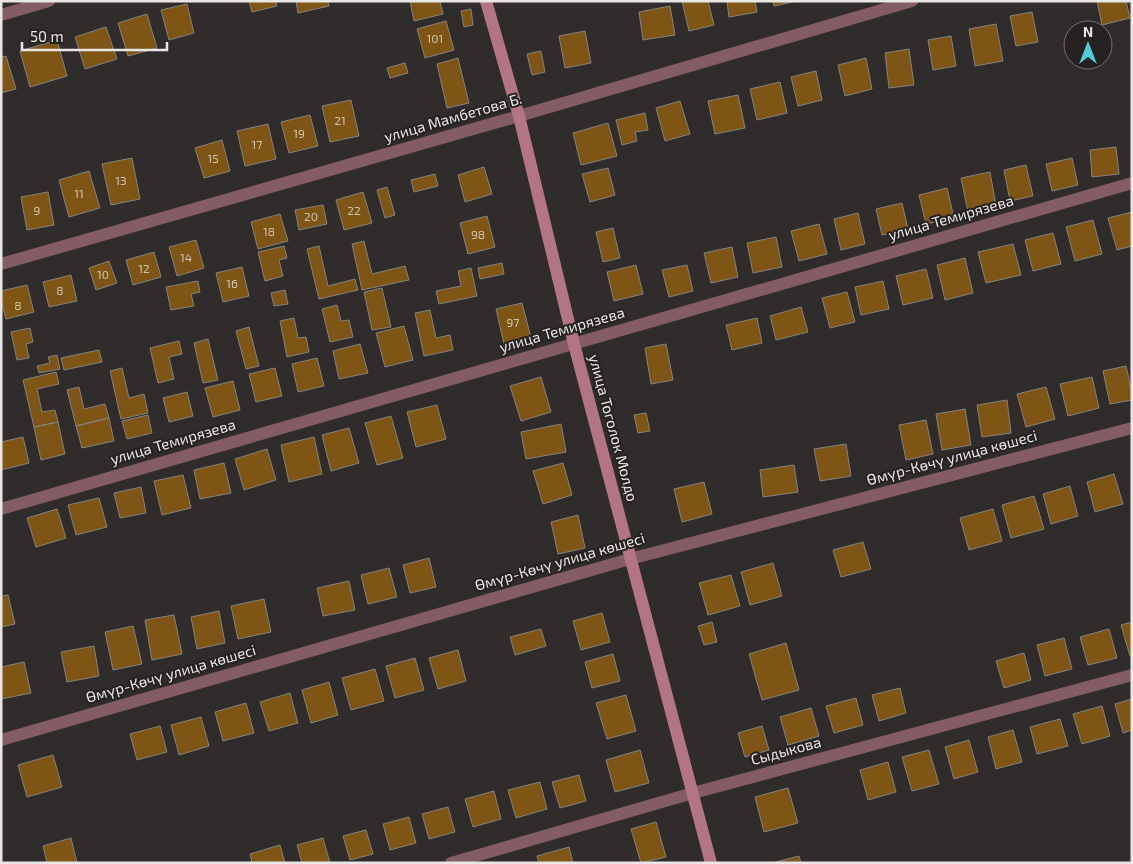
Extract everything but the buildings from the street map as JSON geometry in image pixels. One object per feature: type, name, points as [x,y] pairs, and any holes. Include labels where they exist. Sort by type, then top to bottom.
[{"type":"street","points":[[1,15],[49,1]]},
{"type":"street","name":"улица Тоголок Молдо","points":[[486,1],[519,116],[574,344],[711,863]]},
{"type":"street","name":"улица Мамбетова Б.","points":[[1,264],[912,1]]},
{"type":"street","name":"улица Темирязева","points":[[1,509],[1132,183]]},
{"type":"street","name":"Өмүр-Көчү улица көшесі","points":[[1,740],[630,559],[1132,428]]},
{"type":"street","name":"Сыдыкова","points":[[451,863],[693,793],[1132,675]]}]
